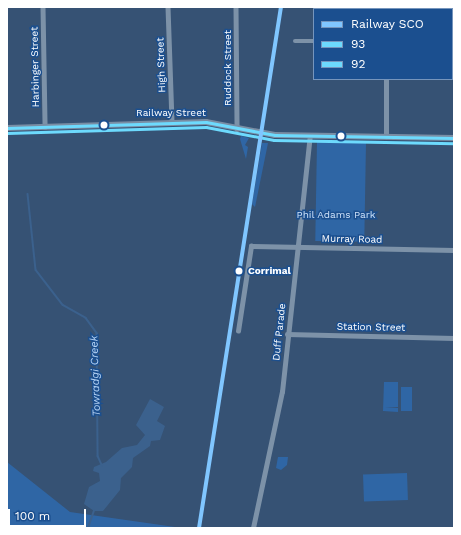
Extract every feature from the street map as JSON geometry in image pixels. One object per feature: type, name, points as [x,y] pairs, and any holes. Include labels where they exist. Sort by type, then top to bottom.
[{"type":"main road","name":"Railway Street","points":[[7,128],[206,122],[270,134],[454,138]]},
{"type":"street","name":"Harbinger Street","points":[[43,7],[45,127]]},
{"type":"street","name":"High Street","points":[[168,7],[172,122]]},
{"type":"street","name":"Ruddock Street","points":[[236,7],[237,129]]},
{"type":"street","points":[[294,41],[313,41]]},
{"type":"street","points":[[386,80],[386,137]]},
{"type":"street","name":"Duff Parade","points":[[253,528],[282,392],[287,334],[310,136]]},
{"type":"street","name":"Murray Road","points":[[238,331],[251,246],[454,250]]},
{"type":"street","name":"Station Street","points":[[287,334],[454,338]]},
{"type":"green space","points":[[241,136],[249,138],[245,145],[248,147],[246,159],[240,139]]},
{"type":"green space","name":"Phil Adams Park","points":[[317,142],[366,143],[364,242],[315,241]]},
{"type":"green space","points":[[262,143],[268,143],[255,207],[252,204]]},
{"type":"green space","points":[[384,382],[398,382],[398,407],[385,407],[398,408],[398,412],[383,411]]},
{"type":"green space","points":[[401,387],[412,387],[412,411],[401,411]]},
{"type":"green space","points":[[278,457],[288,457],[287,465],[281,470],[276,468]]},
{"type":"green space","points":[[7,462],[70,512],[182,528],[7,528]]},
{"type":"green space","points":[[407,473],[408,500],[364,502],[363,475]]},
{"type":"shaded area","points":[[150,399],[164,407],[157,421],[165,426],[160,440],[151,441],[150,446],[133,458],[132,467],[121,478],[120,490],[103,511],[94,511],[84,504],[89,487],[100,481],[99,473],[93,471],[94,467],[106,462],[122,448],[137,445],[145,435],[136,425]]},
{"type":"waterway","name":"Towradgi Creek","points":[[28,194],[36,270],[63,305],[86,318],[97,333],[98,456],[102,465]]},
{"type":"waterway","name":"Towradgi Creek","points":[[88,528],[94,511]]},
{"type":"rail line","name":"SCO","points":[[199,528],[281,7]]},
{"type":"transit line","name":"93","points":[[7,128],[206,122],[275,135],[454,138]]},
{"type":"transit line","name":"92","points":[[7,133],[206,127],[274,140],[454,143]]},
{"type":"place","name":"Corrimal","points":[[239,271]]}]
